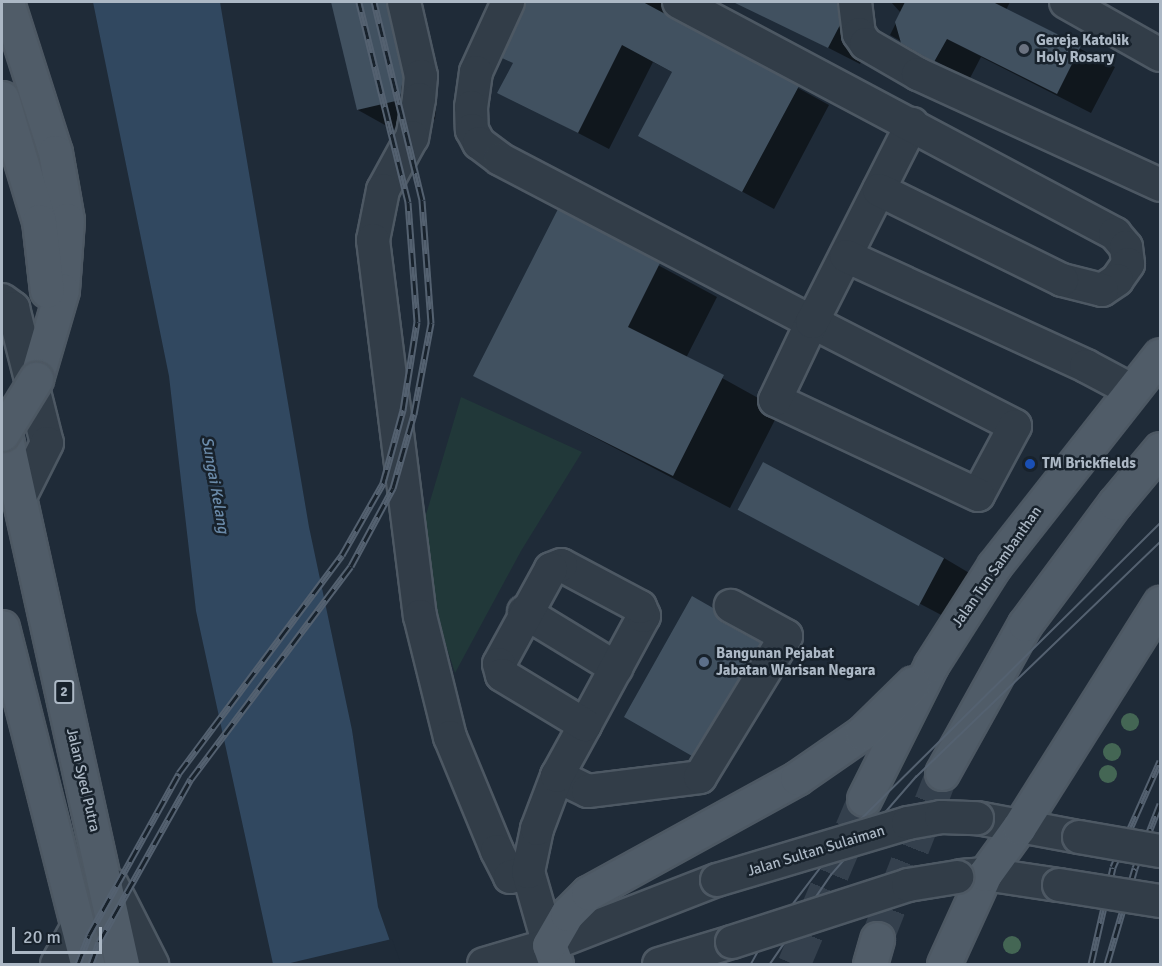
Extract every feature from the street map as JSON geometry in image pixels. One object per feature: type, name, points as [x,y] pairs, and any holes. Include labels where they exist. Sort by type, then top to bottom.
[{"type":"main road","points":[[2,434],[36,379],[62,290],[67,220],[55,152],[8,2]]},
{"type":"main road","points":[[4,107],[39,221],[45,254],[45,332],[36,379]]},
{"type":"main road","name":"Jalan Tun Sambanthan","points":[[864,799],[931,665],[994,566],[1161,355]]},
{"type":"main road","name":"Jalan Syed Putra","points":[[2,420],[122,964]]},
{"type":"main road","points":[[942,773],[1025,624],[1115,503],[1161,449]]},
{"type":"main road","points":[[951,957],[971,875],[1019,827],[1161,603]]},
{"type":"main road","points":[[2,627],[87,964]]},
{"type":"main road","points":[[552,955],[567,914],[588,893],[797,778],[862,733],[931,665]]},
{"type":"street","points":[[404,2],[421,76],[419,99],[412,137],[383,190],[373,240],[420,616],[450,737],[497,851],[510,877],[528,872]]},
{"type":"street","points":[[508,2],[476,72],[471,107],[472,130],[479,143],[500,159],[813,322],[1015,426],[978,495],[775,400],[813,322],[912,124]]},
{"type":"street","points":[[679,2],[1115,234],[1126,247],[1128,264],[1117,280],[1102,290],[1062,280],[879,190]]},
{"type":"street","points":[[855,2],[859,34],[866,44],[918,74],[1161,185]]},
{"type":"street","points":[[1065,2],[1161,54]]},
{"type":"street","points":[[846,256],[1086,366],[1133,392]]},
{"type":"street","points":[[2,300],[13,308],[47,443],[20,497]]},
{"type":"street","points":[[552,955],[528,872],[537,829],[557,776],[585,725],[615,668],[644,616],[640,607],[561,565],[551,569],[524,612],[498,664],[502,675],[585,725]]},
{"type":"street","points":[[557,776],[588,791],[700,777],[786,636],[730,606]]},
{"type":"street","points":[[524,612],[615,668]]},
{"type":"street","name":"Jalan Sultan Sulaiman","points":[[496,961],[552,955],[717,880],[908,823],[941,817],[977,818],[1161,851]]},
{"type":"street","points":[[102,865],[152,964]]},
{"type":"street","points":[[659,964],[908,885],[971,875],[1059,885],[1161,901]]},
{"type":"street","points":[[57,964],[78,926]]},
{"type":"green space","points":[[461,397],[582,452],[521,551],[455,673],[438,620],[425,518]]},
{"type":"water","name":"Sungai Kelang","points":[[93,2],[220,2],[309,527],[352,730],[378,907],[398,964],[273,964],[196,611],[169,376]]},
{"type":"pier","points":[[392,939],[401,964],[286,964]]},
{"type":"building","points":[[331,2],[387,2],[403,77],[400,100],[357,110]]},
{"type":"building","points":[[526,2],[643,2],[799,86],[742,192],[638,136],[672,72],[622,45],[578,133],[497,93],[513,63],[502,58]]},
{"type":"building","points":[[733,2],[837,2],[840,25],[828,48]]},
{"type":"building","name":"Gereja Katolik Holy Rosary","points":[[905,2],[993,2],[1081,46],[1057,94],[947,39],[934,62],[901,43],[895,22]]},
{"type":"building","points":[[558,209],[660,263],[628,327],[724,375],[673,476],[473,376]]},
{"type":"building","points":[[763,462],[944,558],[919,606],[738,510]]},
{"type":"building","name":"Bangunan Pejabat Jabatan Warisan Negara","points":[[692,596],[713,608],[722,622],[761,643],[692,756],[624,717]]},
{"type":"tunnel","points":[[877,939],[942,773]]},
{"type":"tunnel","points":[[794,964],[864,799]]},
{"type":"tram line","points":[[751,964],[761,946],[846,834],[1160,523]]},
{"type":"tram line","points":[[770,964],[831,875],[916,777],[1160,542]]},
{"type":"railway","points":[[78,964],[89,935],[179,773],[342,555],[383,483],[403,410],[417,322],[408,202],[359,2]]},
{"type":"railway","points":[[91,964],[99,942],[191,779],[351,566],[393,488],[414,414],[431,323],[422,200],[374,2]]},
{"type":"railway","points":[[1091,964],[1113,867],[1160,761]]},
{"type":"railway","points":[[1107,964],[1135,868],[1160,804]]},
{"type":"place","name":"Gereja Katolik Holy Rosary","points":[[1024,49]]},
{"type":"place","name":"TM Brickfields","points":[[1030,464]]},
{"type":"place","name":"Bangunan Pejabat Jabatan Warisan Negara","points":[[704,662]]}]
